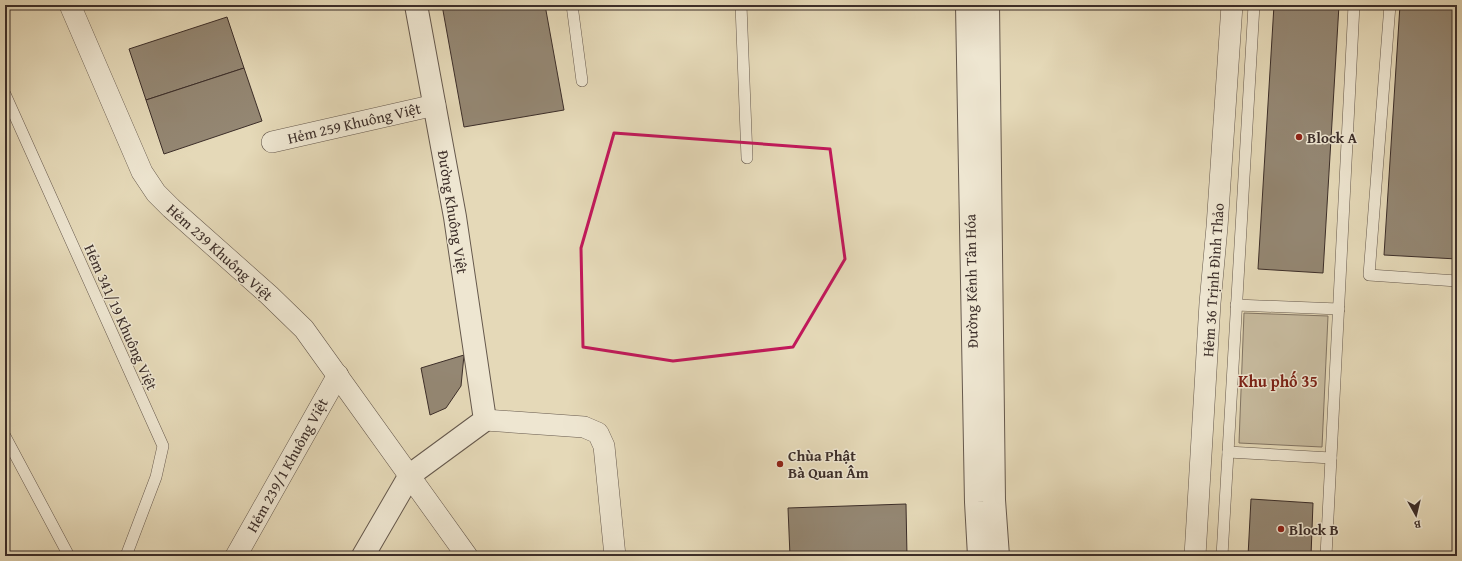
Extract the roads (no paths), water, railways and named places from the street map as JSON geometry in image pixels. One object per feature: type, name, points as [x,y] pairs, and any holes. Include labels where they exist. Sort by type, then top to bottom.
[{"type":"street","name":"Hẻm 239 Khuông Việt","points":[[70,5],[142,172],[156,193],[170,208],[304,329],[467,556]]},
{"type":"street","name":"Đường Khuông Việt","points":[[416,5],[455,217],[485,420]]},
{"type":"street","name":"Đường Kênh Tân Hóa","points":[[967,5],[976,502],[979,556]]},
{"type":"street","name":"Đường Kênh Tân Hóa","points":[[988,5],[994,500],[998,556]]},
{"type":"street","name":"Hẻm 36 Trịnh Đình Thảo","points":[[1195,556],[1210,303],[1217,227],[1232,5]]},
{"type":"street","name":"Hẻm 259 Khuông Việt","points":[[272,142],[435,104]]},
{"type":"street","name":"Hẻm 239/1 Khuông Việt","points":[[236,556],[338,375]]},
{"type":"street","points":[[363,556],[410,475],[485,420],[584,427],[598,433],[604,446],[615,556]]},
{"type":"lane","points":[[572,5],[582,81]]},
{"type":"lane","points":[[740,5],[747,158]]},
{"type":"lane","points":[[1222,556],[1254,5]]},
{"type":"lane","points":[[1326,556],[1354,5]]},
{"type":"lane","points":[[1390,5],[1369,275],[1457,281]]},
{"type":"lane","name":"Hẻm 341/19 Khuông Việt","points":[[5,94],[163,446],[156,477],[126,556]]},
{"type":"lane","points":[[1236,305],[1338,309]]},
{"type":"lane","points":[[5,436],[70,556]]},
{"type":"lane","points":[[1228,452],[1331,458]]},
{"type":"place","name":"Block A","points":[[1299,137]]},
{"type":"place","name":"Chùa Phật Bà Quan Âm","points":[[780,464]]},
{"type":"place","name":"Block B","points":[[1281,529]]},
{"type":"district","name":"Khu phố 35","points":[[1278,381]]}]
